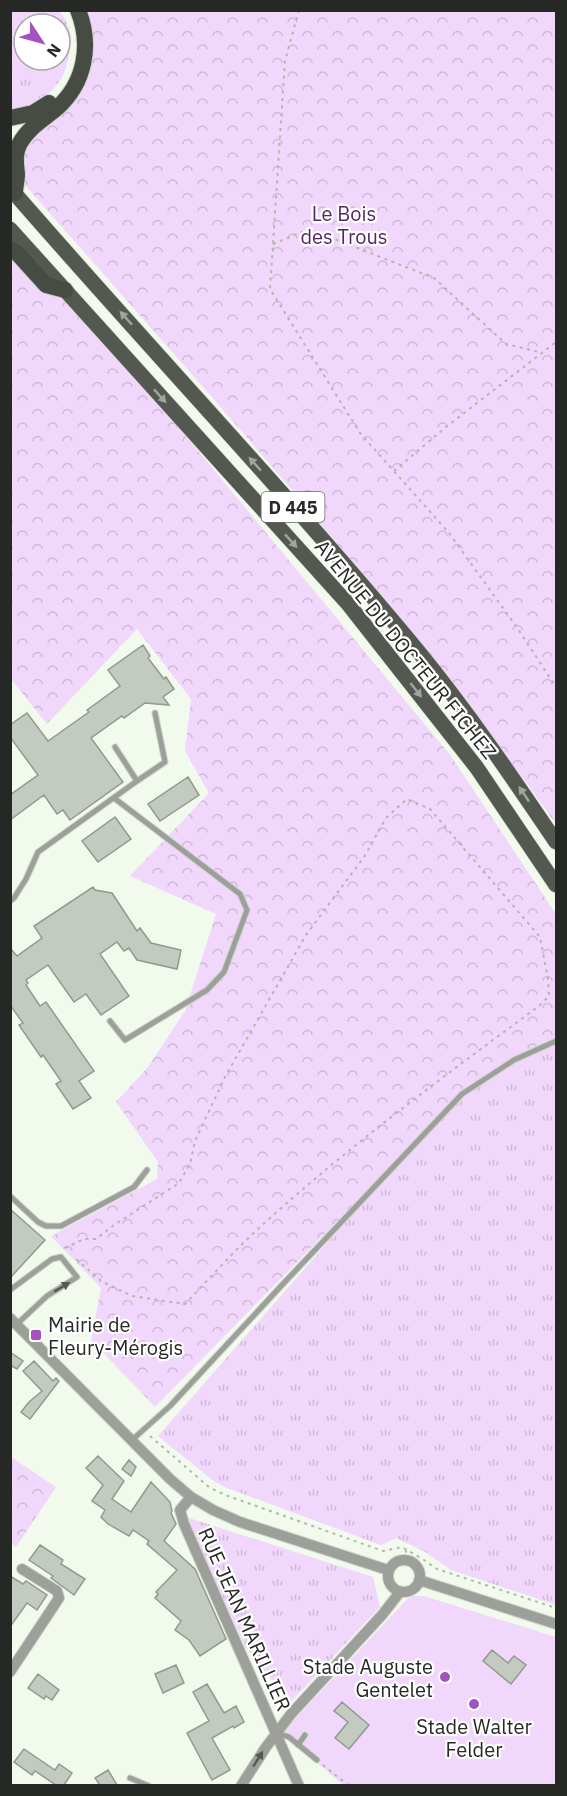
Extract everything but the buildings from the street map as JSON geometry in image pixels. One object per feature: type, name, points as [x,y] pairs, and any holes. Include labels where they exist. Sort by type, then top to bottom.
[{"type":"highway","points":[[10,118],[33,113],[47,105],[60,94],[68,81],[74,66],[76,33],[72,16],[68,10]]},
{"type":"highway","points":[[13,190],[17,176],[15,159],[20,143],[30,130],[69,96],[81,74],[86,52],[84,26],[78,10]]},
{"type":"highway","points":[[10,249],[17,253],[46,285],[65,290]]},
{"type":"main road","name":"D 445","points":[[13,190],[419,652],[497,755],[556,842]]},
{"type":"main road","name":"D 445","points":[[10,229],[65,290]]},
{"type":"main road","name":"AVENUE DU DOCTEUR FICHEZ","points":[[65,290],[349,605],[477,768],[556,885]]},
{"type":"street","points":[[14,1321],[170,1479],[191,1497],[240,1522],[388,1570]]},
{"type":"street","name":"RUE JEAN MARILLIER","points":[[191,1497],[180,1510],[184,1524],[275,1733],[241,1785]]},
{"type":"street","points":[[406,1555],[420,1572],[419,1580],[410,1590],[400,1592],[388,1582],[388,1570],[392,1564],[406,1555]]},
{"type":"street","points":[[10,1672],[59,1598],[57,1591],[22,1569]]},
{"type":"street","points":[[419,1580],[556,1624]]},
{"type":"street","points":[[299,1785],[275,1733],[400,1592]]},
{"type":"lane","points":[[10,901],[26,879],[38,852],[165,762],[155,713]]},
{"type":"lane","points":[[115,747],[137,781]]},
{"type":"lane","points":[[110,1021],[125,1040],[207,990],[224,972],[247,910],[240,894],[114,798]]},
{"type":"lane","points":[[132,1440],[170,1406],[462,1094],[514,1060],[556,1041]]},
{"type":"lane","points":[[10,1196],[38,1222],[46,1226],[61,1226],[134,1187],[147,1170]]},
{"type":"lane","points":[[10,1290],[52,1259],[61,1257],[77,1277],[14,1321]]},
{"type":"lane","points":[[275,1733],[289,1737],[317,1760]]},
{"type":"lane","points":[[298,1745],[305,1735]]},
{"type":"lane","points":[[130,1778],[149,1785]]},
{"type":"path","points":[[299,10],[285,61],[270,289],[360,432],[449,533],[516,626],[556,687]]},
{"type":"path","points":[[273,244],[309,229],[434,278],[507,344],[543,353]]},
{"type":"path","points":[[394,471],[446,427],[556,342]]},
{"type":"path","points":[[67,1254],[60,1250],[84,1239],[96,1239],[179,1183],[190,1164],[195,1141],[225,1077],[306,935],[364,857],[386,818],[407,799],[430,809],[540,937],[549,996],[539,1006],[441,1078],[268,1220],[185,1304],[132,1296],[101,1281],[74,1257]]},
{"type":"path","points":[[143,1430],[210,1488],[228,1496],[383,1551],[402,1547],[406,1555],[437,1569],[556,1608]]},
{"type":"path","points":[[317,1760],[349,1785]]},
{"type":"green space","points":[[10,11],[59,11],[12,12],[12,72],[64,72],[55,88],[44,97],[25,106],[11,109]]},
{"type":"green space","name":"Le Bois des Trous","points":[[78,11],[556,11],[556,824],[494,739],[363,574],[226,413],[17,176],[20,143],[82,74]]},
{"type":"green space","points":[[10,249],[65,290],[451,756],[556,914],[556,1041],[514,1060],[462,1094],[155,1407],[91,1340],[101,1288],[51,1236],[157,1179],[158,1162],[116,1102],[148,1067],[185,1011],[216,914],[130,876],[209,793],[185,751],[191,699],[137,629],[47,724],[11,679]]},
{"type":"green space","points":[[556,1041],[556,1605],[451,1570],[425,1552],[396,1538],[381,1545],[227,1488],[215,1482],[158,1436],[421,1136],[462,1094],[514,1060]]},
{"type":"green space","points":[[11,1457],[56,1487],[16,1547],[11,1543]]},
{"type":"green space","points":[[186,1517],[373,1577],[380,1607],[290,1703],[246,1648]]},
{"type":"green space","name":"Stade Auguste Gentelet","points":[[424,1596],[556,1637],[556,1785],[343,1785],[284,1734],[289,1725],[407,1599]]},
{"type":"place","name":"Mairie de Fleury-Mérogis","points":[[36,1335]]},
{"type":"place","name":"Stade Auguste Gentelet","points":[[445,1677]]},
{"type":"place","name":"Stade Walter Felder","points":[[474,1704]]}]
